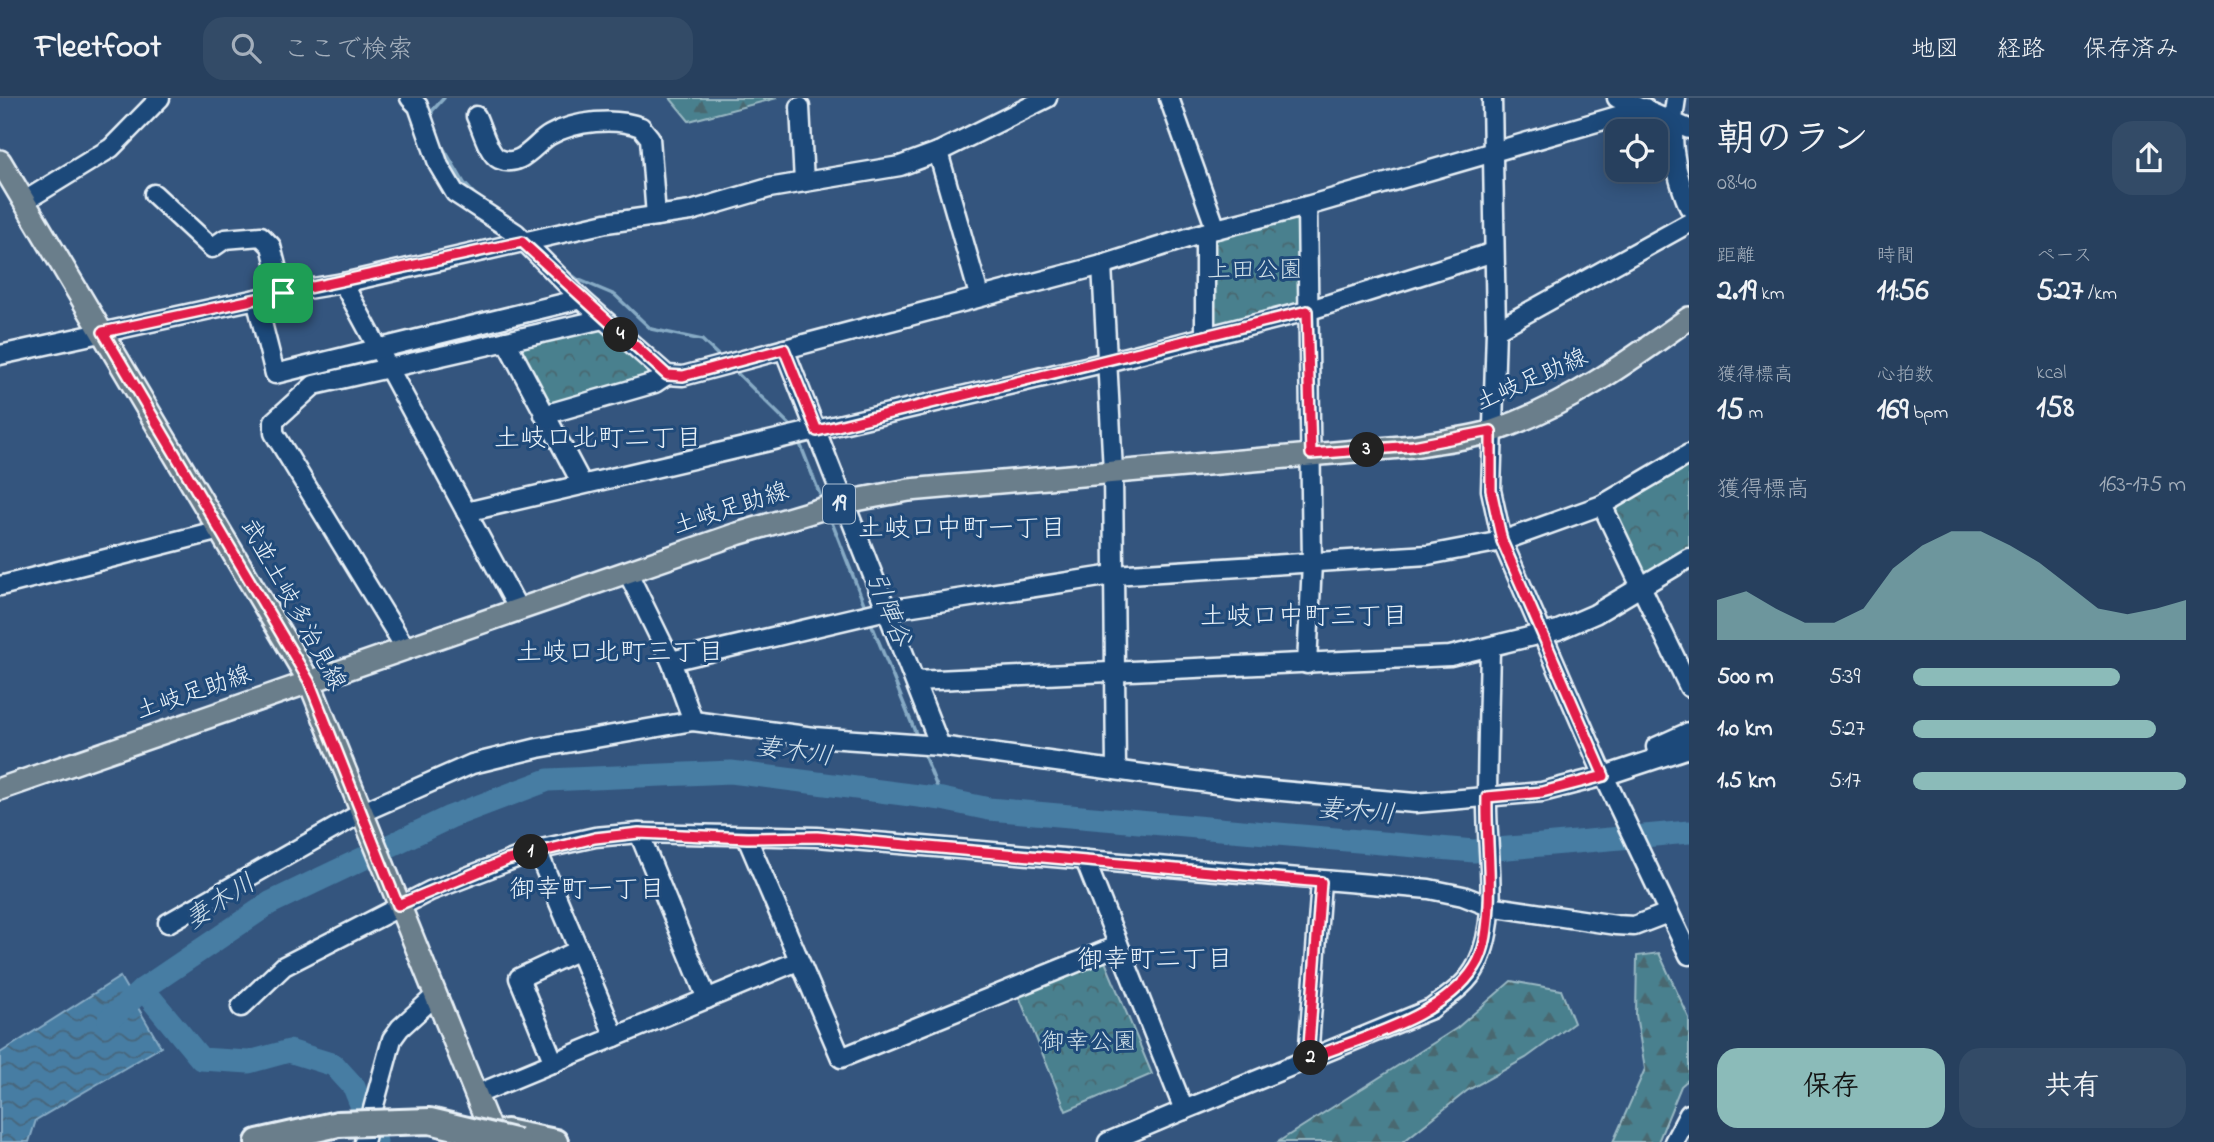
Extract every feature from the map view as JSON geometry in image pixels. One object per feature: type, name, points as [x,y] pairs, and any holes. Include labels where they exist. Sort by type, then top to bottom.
[{"type":"highway","points":[[258,1142],[334,1135],[430,1121],[469,1128],[518,1142]]},
{"type":"highway","points":[[493,1139],[506,1132],[555,1142]]},
{"type":"highway","points":[[334,1135],[395,1135],[458,1142]]},
{"type":"main road","name":"武並土岐多治見線","points":[[0,161],[309,681],[493,1139]]},
{"type":"main road","name":"土岐足助線","points":[[0,789],[737,534],[845,502],[909,490],[1413,446],[1491,431],[1578,394],[1612,374],[1689,318]]},
{"type":"street","points":[[23,202],[111,148],[160,98]]},
{"type":"street","points":[[410,98],[418,106],[447,184],[462,199],[516,233],[581,299],[667,375]]},
{"type":"street","points":[[0,355],[283,293],[343,283],[522,242],[691,211],[769,188],[900,166],[938,152],[1046,98]]},
{"type":"street","points":[[1169,98],[1210,231],[1205,336]]},
{"type":"street","points":[[1492,98],[1495,150],[1493,252],[1496,330],[1491,490],[1502,541],[1607,781],[1689,955]]},
{"type":"street","points":[[1617,98],[1689,129]]},
{"type":"street","points":[[1676,98],[1671,123],[1678,178],[1689,207]]},
{"type":"street","points":[[800,107],[804,182]]},
{"type":"street","points":[[544,415],[655,383],[667,375],[683,376],[979,295],[1102,265],[1210,231],[1307,206],[1645,108]]},
{"type":"street","points":[[476,116],[493,153],[499,159],[525,156],[548,136],[564,128],[600,122],[641,127],[650,138],[656,216]]},
{"type":"street","points":[[938,152],[979,295]]},
{"type":"street","points":[[154,194],[212,248],[225,239],[261,236],[271,246],[283,293]]},
{"type":"street","points":[[1307,206],[1312,563],[1307,664]]},
{"type":"street","points":[[1496,330],[1689,223]]},
{"type":"street","points":[[466,512],[1107,362],[1307,311],[1493,252]]},
{"type":"street","points":[[1102,265],[1113,471],[1116,769]]},
{"type":"street","points":[[343,283],[519,610]]},
{"type":"street","points":[[256,299],[275,374],[581,299]]},
{"type":"street","points":[[406,649],[274,433],[274,421],[314,385],[603,319]]},
{"type":"street","points":[[506,341],[582,484]]},
{"type":"street","points":[[784,349],[940,746]]},
{"type":"street","points":[[671,661],[887,610],[1113,575],[1428,555],[1502,541],[1602,505],[1689,454]]},
{"type":"street","points":[[1602,505],[1689,687]]},
{"type":"street","points":[[0,586],[220,530]]},
{"type":"street","points":[[915,681],[1450,656],[1543,633],[1595,614],[1689,558]]},
{"type":"street","points":[[628,573],[671,661],[694,721]]},
{"type":"street","points":[[1108,1142],[1431,1009],[1460,988],[1477,965],[1483,946],[1489,900],[1487,802],[1490,648]]},
{"type":"street","points":[[168,923],[364,815],[472,764],[538,748],[694,721],[814,737],[940,746],[1329,797],[1415,803],[1487,802],[1607,781],[1689,748]]},
{"type":"street","points":[[1656,747],[1689,732]]},
{"type":"street","points":[[241,1007],[284,966],[397,902],[537,850],[595,838],[639,833],[747,838],[817,837],[1429,890],[1634,926],[1668,913]]},
{"type":"street","points":[[639,833],[706,999]]},
{"type":"street","points":[[747,838],[797,961],[841,1058],[1117,946]]},
{"type":"street","points":[[537,850],[615,1037]]},
{"type":"street","points":[[1085,860],[1184,1110]]},
{"type":"street","points":[[1308,1059],[1321,882]]},
{"type":"street","points":[[554,1063],[519,978],[579,950]]},
{"type":"street","points":[[475,1095],[797,961]]},
{"type":"street","points":[[367,1131],[392,1039],[400,1028],[435,996]]},
{"type":"street","points":[[1674,1142],[1689,1114]]},
{"type":"green space","points":[[670,98],[777,98],[689,121]]},
{"type":"green space","name":"上田公園","points":[[1301,211],[1301,304],[1212,328],[1209,240]]},
{"type":"green space","points":[[599,326],[606,328],[653,375],[551,407],[516,348]]},
{"type":"green space","points":[[1689,462],[1689,550],[1644,577],[1610,511],[1613,505]]},
{"type":"green space","points":[[1659,953],[1689,1018],[1689,1079],[1681,1086],[1658,1142],[1613,1142],[1645,1069],[1636,1015],[1637,956]]},
{"type":"green space","name":"御幸公園","points":[[1104,959],[1152,1074],[1066,1111],[1018,994]]},
{"type":"green space","points":[[1511,981],[1561,990],[1574,1023],[1526,1058],[1468,1090],[1403,1142],[1278,1142],[1457,1028]]},
{"type":"water","points":[[120,977],[161,1047],[36,1120],[29,1142],[0,1142],[0,1053]]},
{"type":"waterway","name":"引陣谷","points":[[432,122],[432,111],[444,98]]},
{"type":"waterway","name":"引陣谷","points":[[438,139],[464,183],[477,197],[508,217]]},
{"type":"waterway","name":"引陣谷","points":[[561,267],[577,279],[615,295],[651,329],[702,340],[723,360]]},
{"type":"waterway","name":"引陣谷","points":[[734,370],[795,430]]},
{"type":"waterway","name":"引陣谷","points":[[799,441],[823,502]]},
{"type":"waterway","name":"引陣谷","points":[[829,515],[866,609]]},
{"type":"waterway","name":"引陣谷","points":[[870,620],[918,739]]},
{"type":"waterway","name":"引陣谷","points":[[922,750],[942,799]]},
{"type":"waterway","name":"妻木川","points":[[109,1020],[143,989],[270,903],[450,817],[548,780],[731,772],[942,799],[989,809],[1474,851],[1689,832]]},
{"type":"waterway","points":[[143,989],[201,1059],[249,1062],[289,1051],[334,1065],[354,1087],[376,1142]]},
{"type":"district","name":"土岐口北町二丁目","points":[[598,440]]},
{"type":"district","name":"土岐口中町一丁目","points":[[962,530]]},
{"type":"district","name":"土岐口中町三丁目","points":[[1304,618]]},
{"type":"district","name":"土岐口北町三丁目","points":[[620,654]]},
{"type":"district","name":"御幸町一丁目","points":[[587,891]]},
{"type":"district","name":"御幸町二丁目","points":[[1155,961]]},
{"type":"route","points":[[522,242],[581,299],[667,375],[683,376],[784,349],[817,431],[1307,311],[1311,454],[1413,446],[1491,431],[1491,490],[1502,541],[1604,776],[1542,792],[1487,797],[1489,906],[1477,965],[1460,988],[1431,1009],[1308,1059],[1321,882],[817,837],[747,838],[639,833],[595,838],[537,850],[398,905],[309,681],[103,332],[283,293],[343,283],[522,242]]}]
